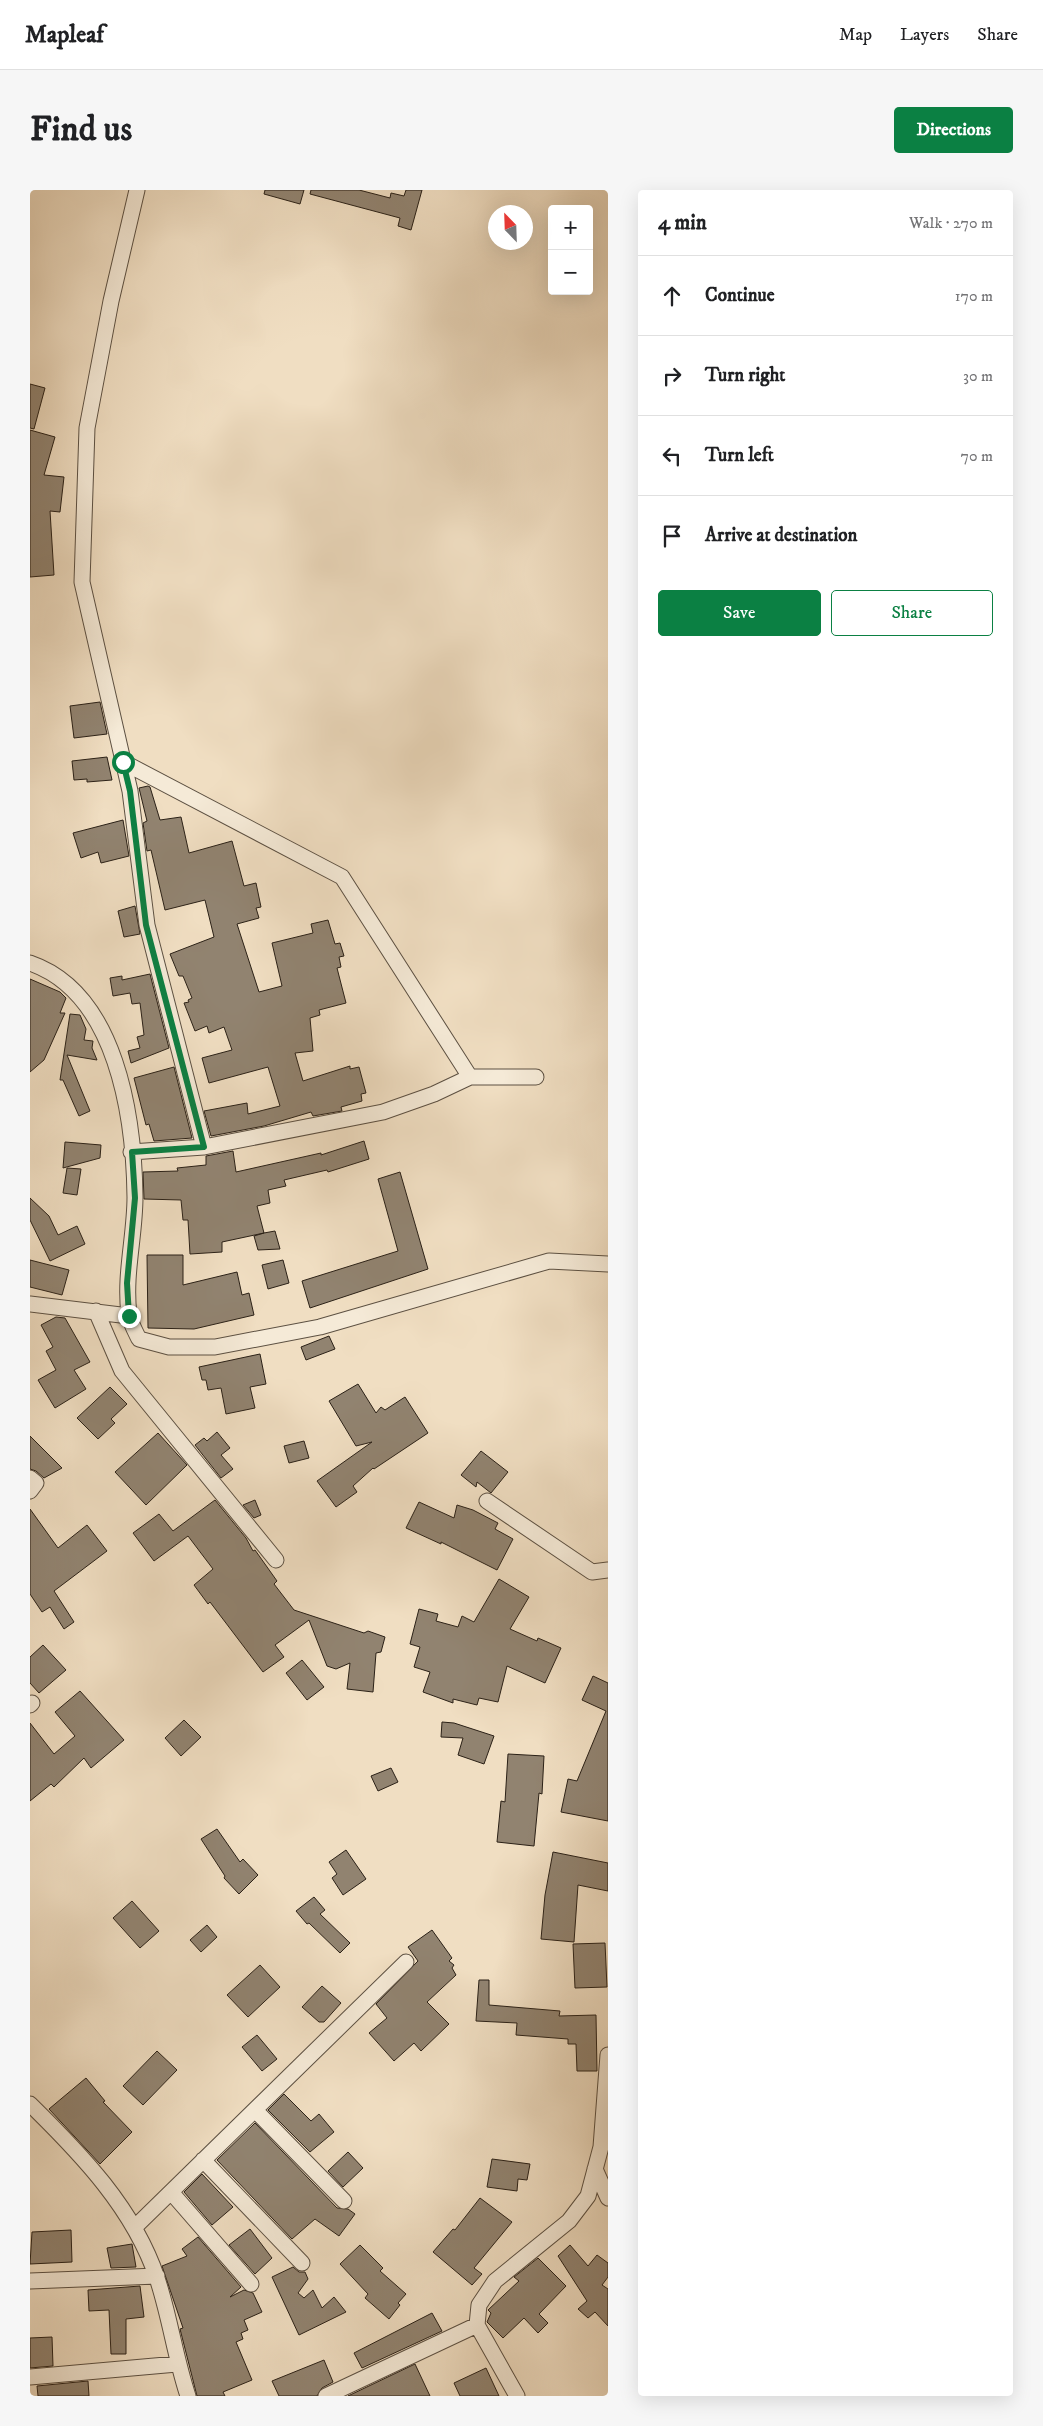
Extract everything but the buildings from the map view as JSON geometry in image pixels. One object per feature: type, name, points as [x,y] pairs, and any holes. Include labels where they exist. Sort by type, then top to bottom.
[{"type":"street","points":[[137,190],[111,301],[87,428],[82,582],[130,791],[146,925],[204,1147]]},
{"type":"street","points":[[123,762],[342,877],[470,1076]]},
{"type":"street","points":[[30,963],[44,968],[73,990],[92,1011],[113,1055],[129,1116],[135,1198],[127,1283],[129,1316],[139,1339],[169,1348],[215,1347],[320,1327],[550,1261],[608,1264]]},
{"type":"street","points":[[132,1152],[204,1147],[384,1112],[434,1094],[470,1076],[536,1077]]},
{"type":"street","points":[[30,1304],[96,1310],[129,1316]]},
{"type":"street","points":[[96,1310],[122,1371],[276,1560]]},
{"type":"street","points":[[30,1478],[36,1483],[30,1491]]},
{"type":"street","points":[[487,1501],[592,1572],[608,1570]]},
{"type":"street","points":[[135,2227],[406,1962]]},
{"type":"street","points":[[518,2396],[477,2325],[479,2305],[495,2282],[569,2221],[588,2196],[601,2147],[608,2055]]},
{"type":"street","points":[[30,2104],[78,2152],[135,2227],[157,2276],[168,2313],[177,2364],[188,2396]]},
{"type":"street","points":[[255,2110],[344,2201]]},
{"type":"street","points":[[203,2160],[302,2263]]},
{"type":"street","points":[[595,2169],[608,2198]]},
{"type":"street","points":[[171,2192],[251,2284]]},
{"type":"street","points":[[30,2281],[157,2276]]},
{"type":"street","points":[[326,2396],[477,2325]]},
{"type":"street","points":[[30,2377],[177,2364]]},
{"type":"route","points":[[123,762],[130,791],[146,925],[204,1147],[132,1152],[135,1198],[127,1283],[129,1316]]}]
